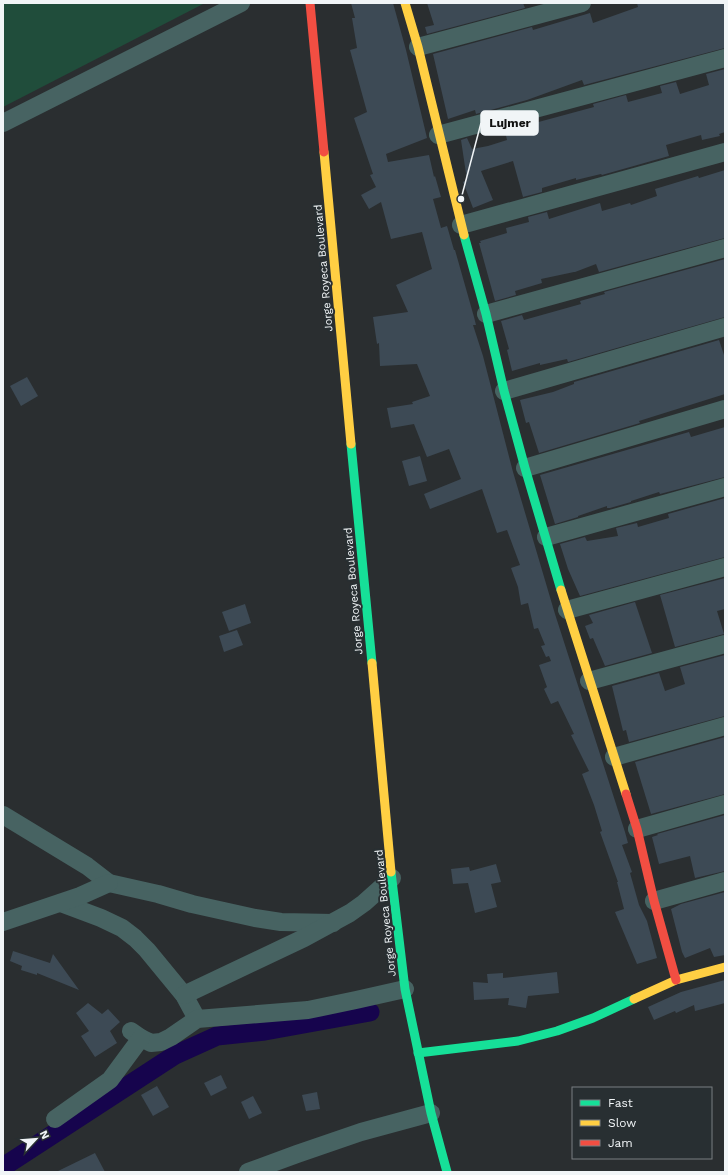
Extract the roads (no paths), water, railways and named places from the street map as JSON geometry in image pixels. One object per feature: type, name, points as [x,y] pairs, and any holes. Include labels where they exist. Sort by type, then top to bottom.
[{"type":"street","points":[[3,123],[241,3]]},
{"type":"street","name":"Jorge Royeca Boulevard","points":[[310,3],[392,878],[405,989],[431,1113],[447,1172]]},
{"type":"street","points":[[405,3],[418,47],[438,135],[525,468],[567,610],[637,829],[654,901],[676,980]]},
{"type":"street","points":[[418,47],[582,3]]},
{"type":"street","points":[[438,135],[725,58]]},
{"type":"street","points":[[461,225],[725,152]]},
{"type":"street","points":[[486,314],[725,248]]},
{"type":"street","points":[[504,391],[725,327]]},
{"type":"street","points":[[525,468],[725,409]]},
{"type":"street","points":[[546,537],[725,487]]},
{"type":"street","points":[[567,610],[725,567]]},
{"type":"street","points":[[590,681],[725,644]]},
{"type":"street","points":[[614,756],[725,726]]},
{"type":"street","points":[[637,829],[725,804]]},
{"type":"street","points":[[3,816],[87,866],[109,883],[255,918],[281,922],[332,923]]},
{"type":"street","points":[[184,995],[296,942],[350,913],[364,903],[392,878]]},
{"type":"street","points":[[654,901],[725,881]]},
{"type":"street","points":[[3,922],[61,903],[109,883]]},
{"type":"street","points":[[61,903],[101,918],[122,928],[135,938],[147,950],[184,995],[197,1019]]},
{"type":"street","points":[[418,1052],[518,1041],[593,1018],[676,980],[725,967]]},
{"type":"street","points":[[55,1119],[110,1080],[136,1034],[151,1043],[161,1042],[197,1019],[308,1010],[405,989]]},
{"type":"street","points":[[248,1172],[361,1132],[431,1113]]},
{"type":"waterway","points":[[3,1167],[175,1055],[217,1036],[265,1031],[370,1012]]},
{"type":"place","name":"Lujmer","points":[[461,199]]}]
